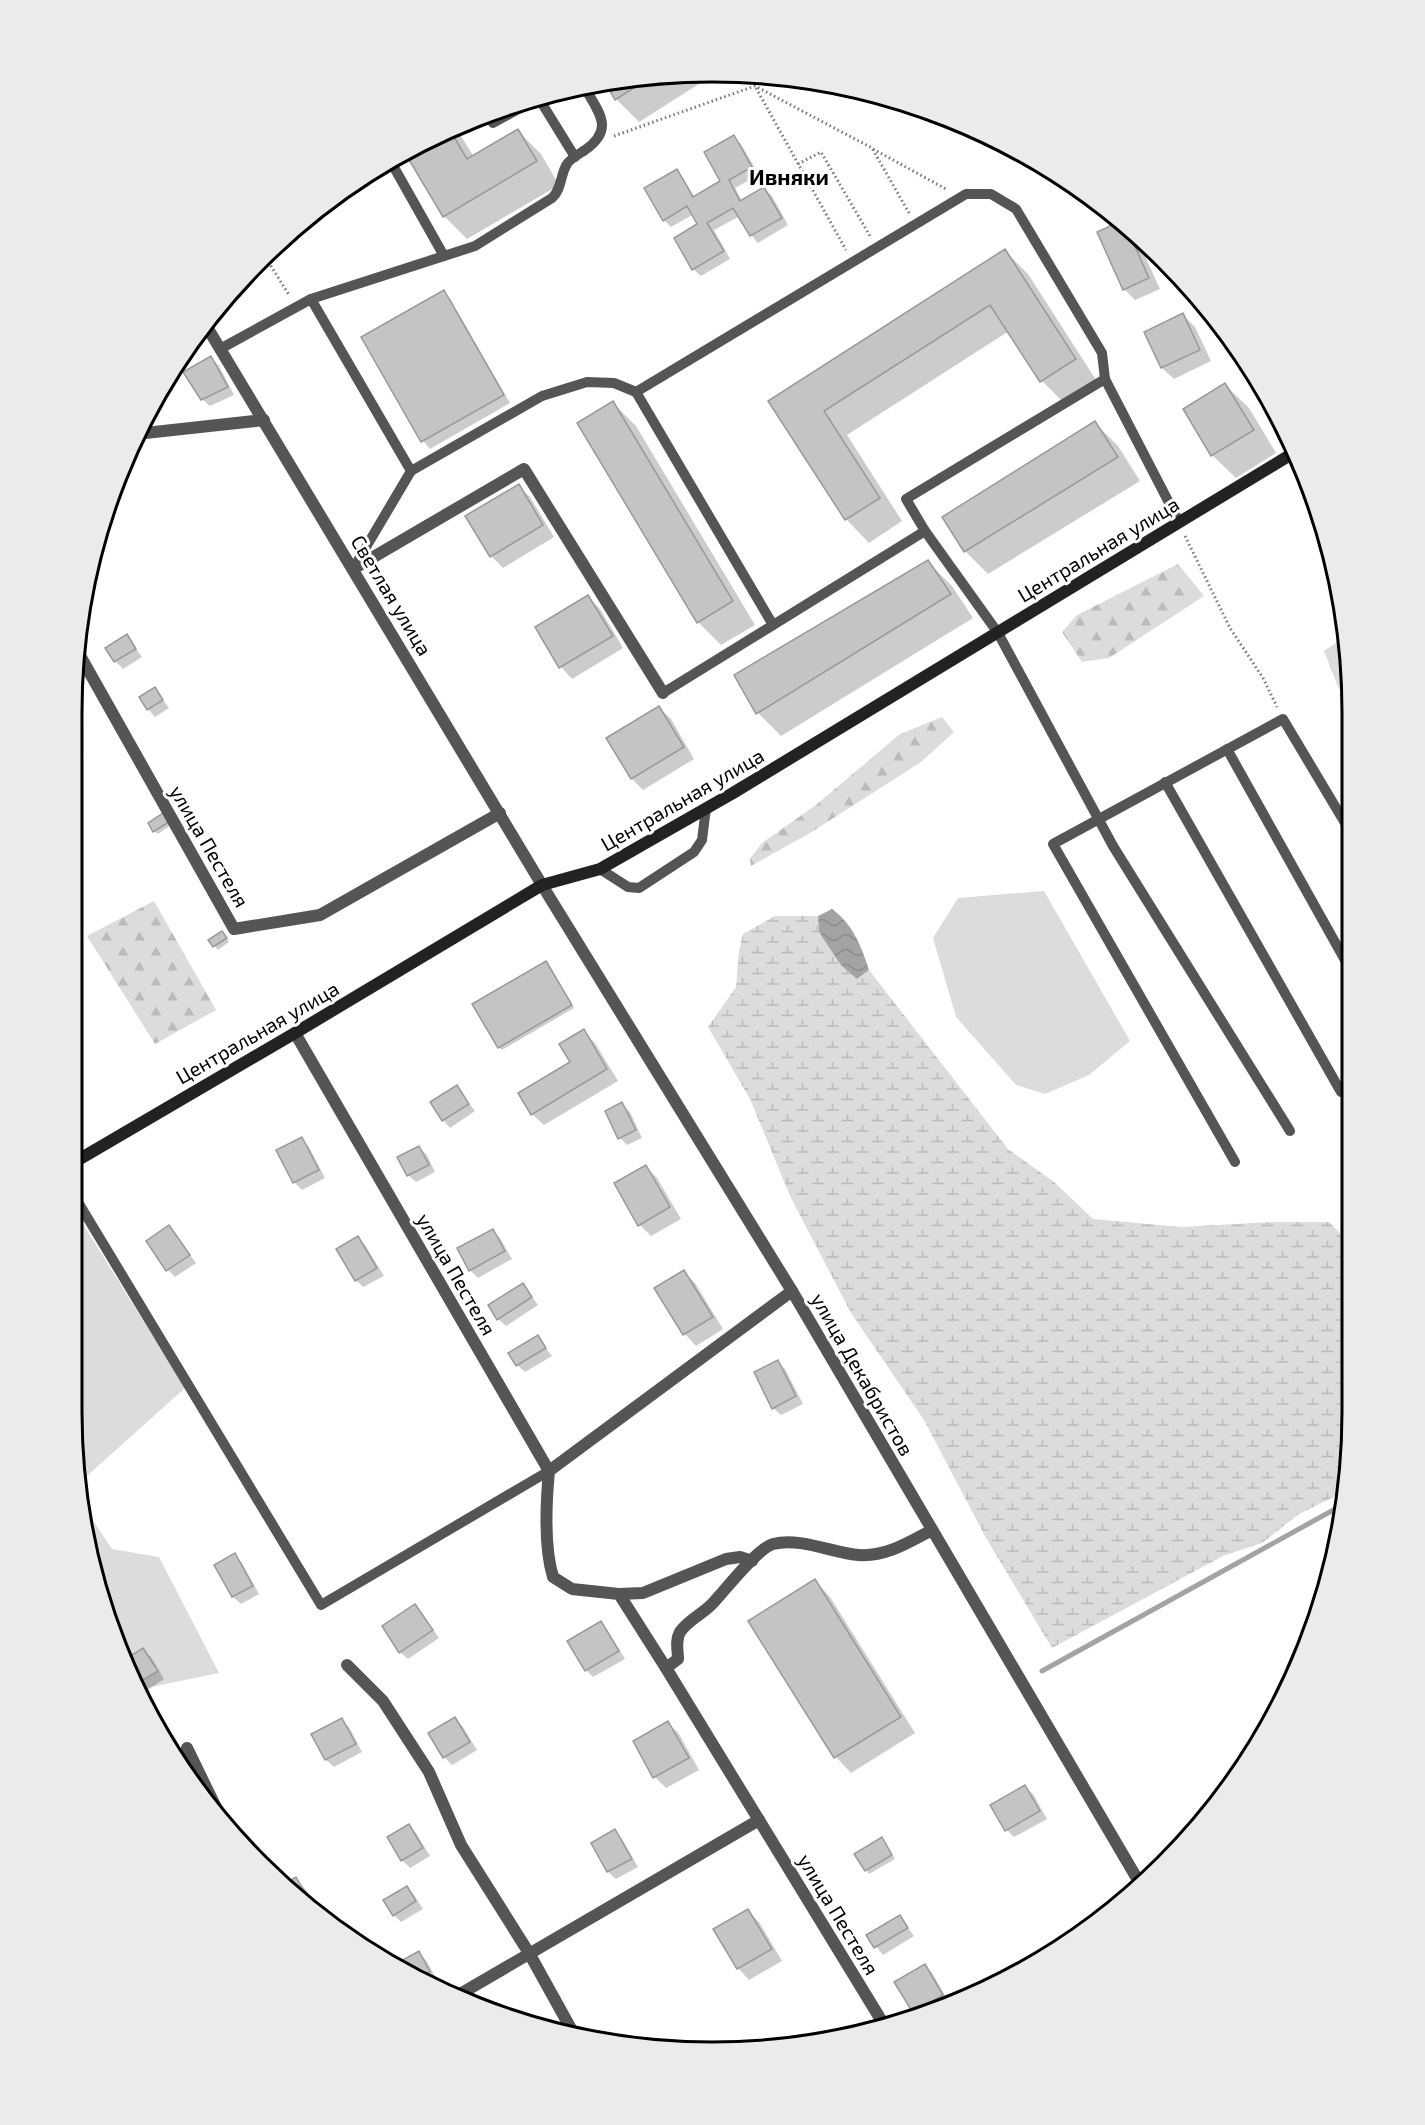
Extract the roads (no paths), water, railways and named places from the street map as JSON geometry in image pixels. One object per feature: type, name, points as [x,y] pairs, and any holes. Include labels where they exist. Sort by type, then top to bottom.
[{"type":"street","name":"Светлая улица","points":[[210,333],[542,885]]},
{"type":"street","points":[[148,433],[264,420]]},
{"type":"street","name":"Центральная улица","points":[[82,1158],[295,1034],[542,885],[600,869],[706,808],[1288,456]]},
{"type":"street","points":[[353,569],[524,470],[663,693]]},
{"type":"street","name":"улица Пестеля","points":[[85,664],[234,929],[320,915],[500,813]]},
{"type":"street","name":"улица Декабристов","points":[[542,885],[792,1291],[1137,1878]]},
{"type":"street","name":"улица Пестеля","points":[[295,1034],[549,1471]]},
{"type":"street","points":[[752,1561],[740,1557],[726,1559],[643,1593],[619,1594],[572,1589],[553,1577],[549,1565],[549,1471],[792,1291]]},
{"type":"street","points":[[666,1668],[678,1659],[676,1644],[681,1630],[710,1606],[761,1551],[772,1544],[799,1543],[860,1555],[884,1553],[932,1530]]},
{"type":"street","name":"улица Пестеля","points":[[619,1594],[880,2020]]},
{"type":"street","points":[[347,1665],[383,1701],[429,1772],[461,1845],[529,1953],[569,2025]]},
{"type":"street","points":[[187,1748],[205,1785]]},
{"type":"street","points":[[464,1992],[759,1820]]},
{"type":"lane","points":[[220,349],[311,299],[475,246],[552,198],[558,190],[566,166],[596,142],[603,131],[601,117],[589,95]]},
{"type":"lane","points":[[543,106],[575,157]]},
{"type":"lane","points":[[493,123],[497,121]]},
{"type":"lane","points":[[395,169],[444,256]]},
{"type":"lane","points":[[636,393],[966,194],[991,194],[1016,210],[1102,353],[1105,379],[1179,522]]},
{"type":"lane","points":[[311,299],[411,471]]},
{"type":"lane","points":[[1105,379],[906,500],[925,531],[998,633],[1097,819],[1290,1131]]},
{"type":"lane","points":[[353,569],[411,471],[542,396],[587,382],[614,383],[636,393],[773,625]]},
{"type":"lane","points":[[663,693],[925,531]]},
{"type":"lane","points":[[1235,1162],[1053,844],[1283,719],[1342,818]]},
{"type":"lane","points":[[1227,749],[1342,955]]},
{"type":"lane","points":[[1165,782],[1341,1092]]},
{"type":"lane","points":[[600,869],[628,887],[639,888],[694,852],[702,840],[706,808]]},
{"type":"lane","points":[[82,1209],[321,1605],[549,1471]]},
{"type":"water","points":[[832,909],[846,921],[866,961],[869,970],[857,979],[841,965],[819,932],[818,916]]},
{"type":"waterway","points":[[1042,1671],[1334,1509]]},
{"type":"district","name":"Ивняки","points":[[789,176]]}]
